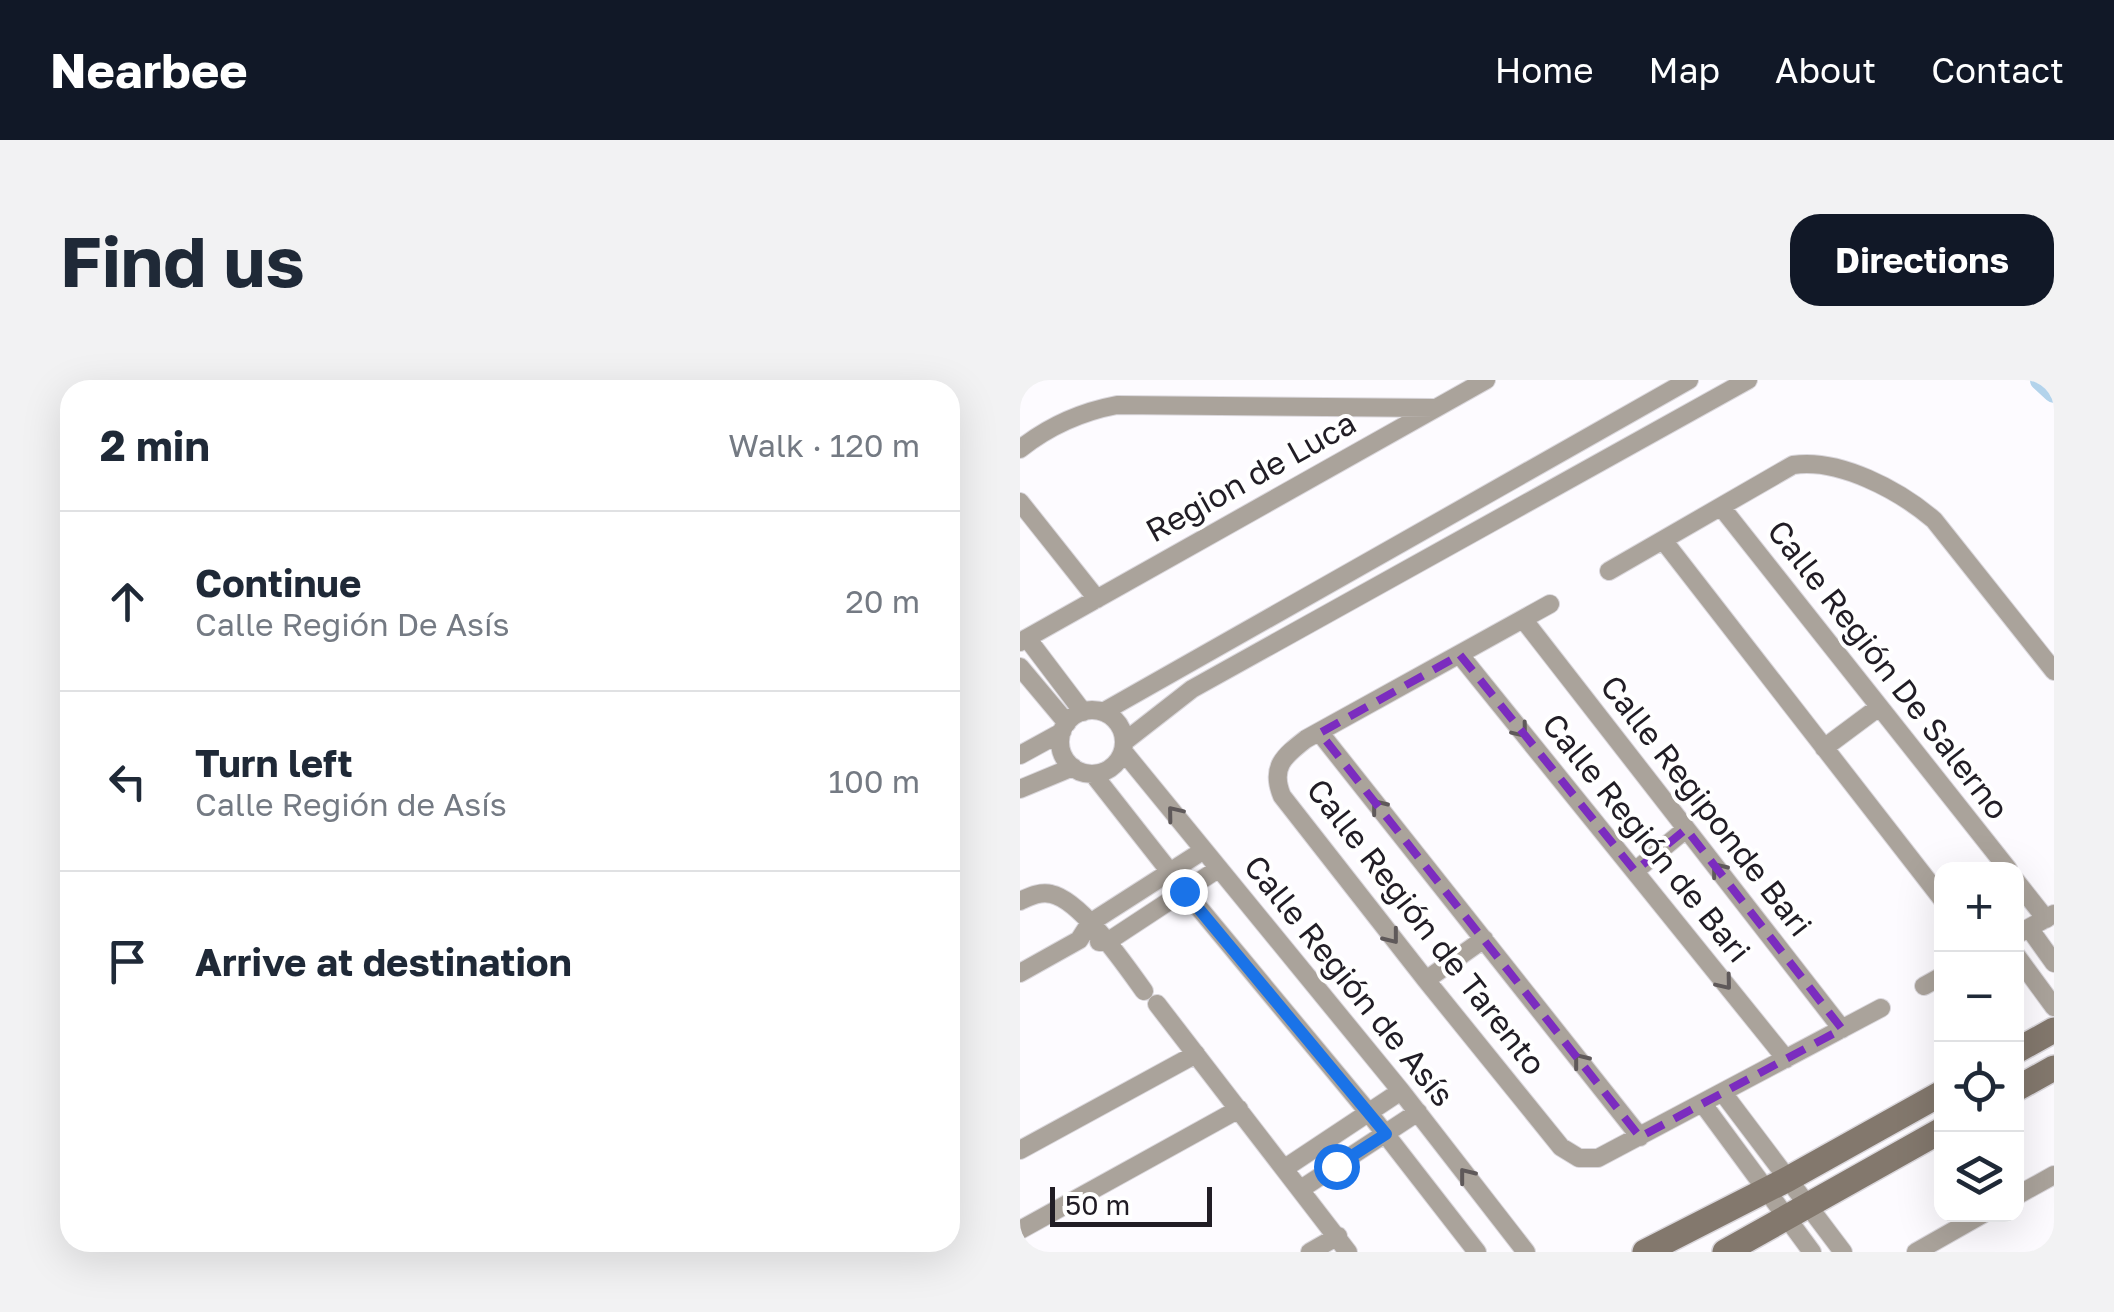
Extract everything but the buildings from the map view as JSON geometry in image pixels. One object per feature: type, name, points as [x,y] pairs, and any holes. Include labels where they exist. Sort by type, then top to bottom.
[{"type":"street","name":"Region de Luca","points":[[1023,640],[1486,380]]},
{"type":"street","points":[[1020,755],[1083,712],[1103,712],[1689,380]]},
{"type":"street","points":[[1020,667],[1065,727],[1061,745],[1072,767],[1092,774],[1106,771],[1117,763],[1124,746],[1192,689],[1748,380]]},
{"type":"street","name":"Region de Luca","points":[[1020,449],[1068,418],[1117,405],[1434,408]]},
{"type":"street","points":[[1609,571],[1793,466],[1812,462],[1831,466],[1889,488],[1914,502],[1934,520],[2054,671]]},
{"type":"street","points":[[1020,502],[1097,599]]},
{"type":"street","name":"Calle Región De Salerno","points":[[1722,508],[2002,862]]},
{"type":"street","points":[[1436,522],[1451,547]]},
{"type":"street","points":[[1663,540],[1934,888]]},
{"type":"street","name":"Calle Región de Tarento","points":[[1320,733],[1640,1137],[1598,1158],[1580,1158],[1561,1147],[1426,980],[1282,796],[1276,783],[1276,773],[1294,749],[1320,733],[1550,604]]},
{"type":"street","name":"Calle Regiponde Bari","points":[[1523,620],[1842,1029]]},
{"type":"street","points":[[1023,640],[1083,712]]},
{"type":"street","name":"Calle Región de Bari","points":[[1460,655],[1786,1059]]},
{"type":"street","points":[[1824,748],[1879,707]]},
{"type":"street","points":[[1103,712],[1118,724],[1124,746]]},
{"type":"street","name":"Calle Región de Asís","points":[[1124,746],[1218,869],[1402,1091],[1526,1252]]},
{"type":"street","points":[[1020,788],[1072,767]]},
{"type":"street","name":"Calle Región de Asís","points":[[1092,774],[1386,1134],[1477,1252]]},
{"type":"street","points":[[1634,871],[1686,829]]},
{"type":"street","points":[[1020,973],[1079,940],[1090,924],[1204,850]]},
{"type":"street","points":[[1079,940],[1108,942],[1218,869]]},
{"type":"street","points":[[2024,889],[2050,916],[2024,931]]},
{"type":"street","points":[[1020,901],[1050,894],[1070,904],[1108,942],[1343,1244],[1310,1252]]},
{"type":"street","points":[[2024,933],[2054,963]]},
{"type":"street","points":[[1426,980],[1484,939]]},
{"type":"street","points":[[2024,965],[2054,1007]]},
{"type":"street","points":[[1924,986],[1934,980]]},
{"type":"street","points":[[1640,1137],[1881,1008]]},
{"type":"street","points":[[2024,1047],[2054,1030]]},
{"type":"street","points":[[1020,1150],[1196,1054]]},
{"type":"street","points":[[2024,1084],[2054,1068]]},
{"type":"street","name":"Calle Región de Asís","points":[[1285,1168],[1402,1091]]},
{"type":"street","points":[[1723,1093],[1797,1211],[1842,1252]]},
{"type":"street","points":[[1645,1252],[1778,1185],[1934,1097]]},
{"type":"street","points":[[1703,1104],[1778,1185]]},
{"type":"street","points":[[1020,1230],[1239,1109]]},
{"type":"street","name":"Calle Región de Asís","points":[[1302,1189],[1418,1112]]},
{"type":"street","points":[[1725,1252],[1938,1132]]},
{"type":"street","points":[[2024,1192],[2054,1175]]},
{"type":"street","points":[[1797,1211],[1812,1252]]},
{"type":"street","points":[[1916,1252],[1969,1222]]},
{"type":"highlighted area","points":[[1460,655],[1635,871],[1686,829],[1842,1029],[1640,1137],[1320,733]]},
{"type":"waterway","points":[[2041,380],[2054,392]]},
{"type":"route","points":[[1184,891],[1386,1134],[1336,1166]]}]
